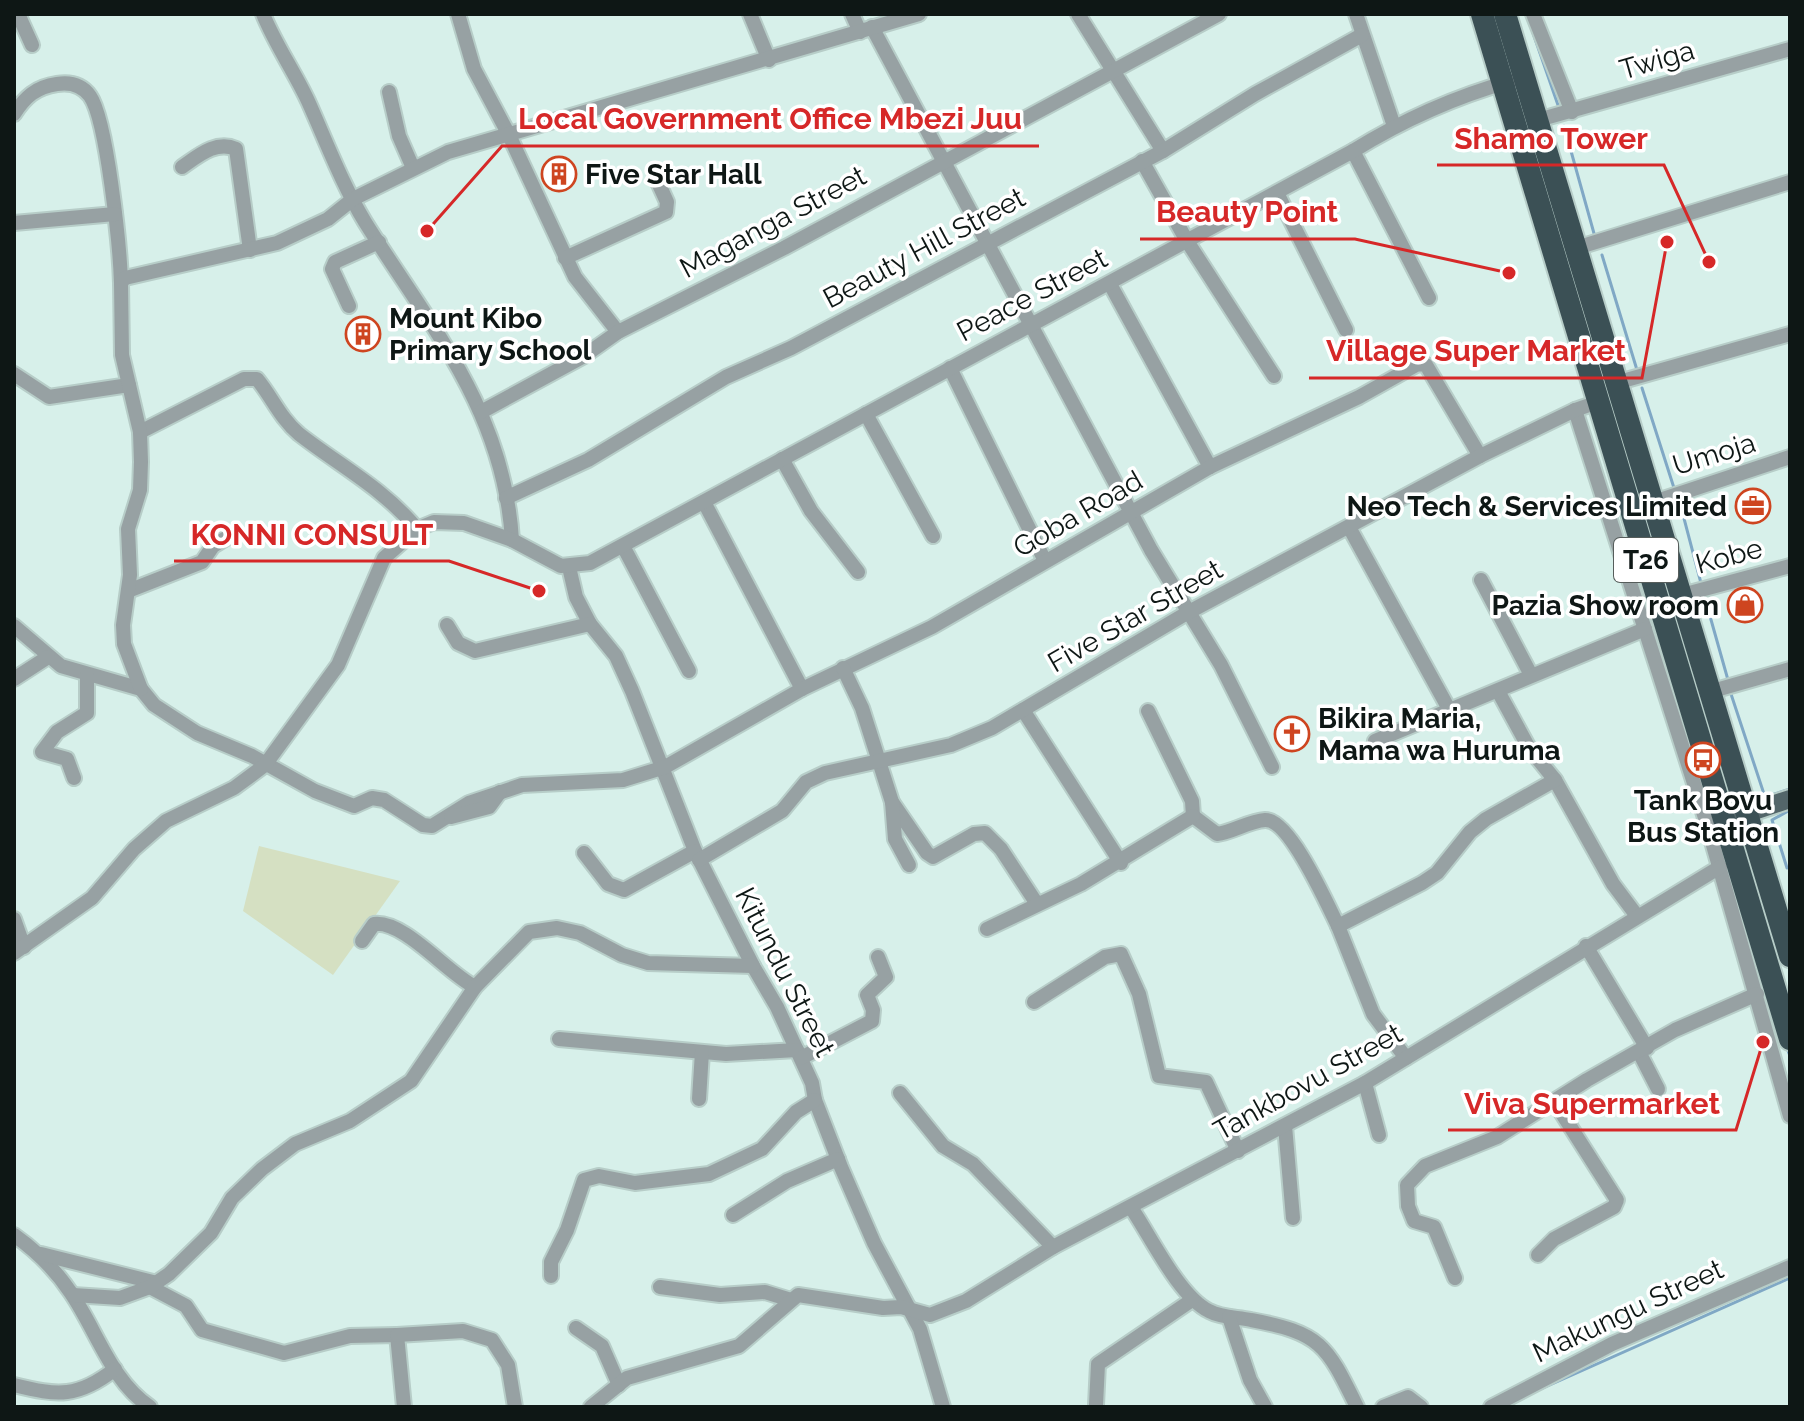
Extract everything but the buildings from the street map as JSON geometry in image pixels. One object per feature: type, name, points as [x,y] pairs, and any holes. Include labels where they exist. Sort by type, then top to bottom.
[{"type":"highway","name":"T26","points":[[1482,14],[1514,80],[1538,120],[1573,249],[1619,382],[1709,692],[1736,817],[1738,896],[1787,1015],[1790,1039]]},
{"type":"highway","name":"T26","points":[[1505,14],[1514,80],[1598,402],[1736,817],[1790,956]]},
{"type":"main road","points":[[1736,817],[1790,799]]},
{"type":"street","points":[[18,14],[32,45]]},
{"type":"street","points":[[263,14],[353,199],[441,334],[481,412],[506,498],[512,540]]},
{"type":"street","points":[[458,14],[474,69],[509,135],[565,258],[575,277],[618,332]]},
{"type":"street","points":[[750,14],[769,60]]},
{"type":"street","points":[[852,14],[866,30],[945,161],[1187,613],[1221,665],[1272,767]]},
{"type":"street","points":[[121,283],[125,278],[147,271],[250,250],[300,234],[328,219],[353,199],[448,152],[919,14]]},
{"type":"street","points":[[1078,14],[1110,71],[1163,151]]},
{"type":"street","name":"Maganga Street","points":[[481,412],[584,356],[618,332],[784,248],[1219,14]]},
{"type":"street","points":[[1356,14],[1394,126]]},
{"type":"street","points":[[1533,14],[1572,112]]},
{"type":"street","name":"Beauty Hill Street","points":[[506,498],[588,460],[726,377],[791,348],[1163,151],[1255,94],[1362,35]]},
{"type":"street","name":"Twiga","points":[[1538,120],[1790,49]]},
{"type":"street","name":"Peace Street","points":[[569,567],[590,563],[623,546],[1110,284],[1394,126],[1422,112],[1514,80]]},
{"type":"street","points":[[14,114],[25,98],[51,85],[67,83],[81,86],[96,107],[120,242],[122,355],[140,432],[140,490],[128,529],[128,591],[123,608],[124,644],[141,689],[154,705],[177,722],[265,765]]},
{"type":"street","points":[[389,92],[399,136],[413,168]]},
{"type":"street","points":[[182,167],[207,150],[226,146],[236,149],[250,250]]},
{"type":"street","points":[[1353,151],[1429,298]]},
{"type":"street","points":[[1142,161],[1187,241],[1274,376]]},
{"type":"street","points":[[565,258],[666,212],[667,202],[657,180]]},
{"type":"street","points":[[1573,249],[1790,182]]},
{"type":"street","points":[[1277,193],[1346,330]]},
{"type":"street","points":[[14,223],[115,214]]},
{"type":"street","points":[[349,306],[332,269],[335,262],[379,242]]},
{"type":"street","points":[[1110,284],[1210,467]]},
{"type":"street","points":[[1619,382],[1790,334]]},
{"type":"street","name":"Goba Road","points":[[265,765],[349,805],[372,798],[384,800],[427,827],[451,817],[469,803],[538,782],[623,780],[665,767],[802,689],[932,627],[1210,467],[1359,397],[1418,364],[1426,365],[1480,456]]},
{"type":"street","points":[[950,368],[1045,561]]},
{"type":"street","points":[[14,374],[49,397],[129,385]]},
{"type":"street","points":[[140,432],[244,379],[257,379],[278,413],[297,432],[393,501],[417,529]]},
{"type":"street","name":"Five Star Street","points":[[584,853],[589,873],[614,889],[624,890],[782,811],[806,782],[825,773],[951,745],[1023,710],[1187,613],[1480,456],[1598,402]]},
{"type":"street","points":[[1575,410],[1720,867],[1738,896],[1757,994],[1790,1116]]},
{"type":"street","points":[[866,414],[933,536]]},
{"type":"street","name":"Umoja","points":[[1654,502],[1790,457]]},
{"type":"street","points":[[782,459],[811,511],[858,572]]},
{"type":"street","points":[[704,502],[802,689]]},
{"type":"street","points":[[14,919],[19,950],[92,898],[134,849],[166,821],[234,788],[265,765],[293,732],[338,665],[384,558],[417,529],[434,522],[464,523],[512,540],[538,556],[569,567]]},
{"type":"street","points":[[1349,527],[1450,711]]},
{"type":"street","points":[[128,591],[202,562],[213,546],[231,535]]},
{"type":"street","points":[[623,546],[689,671]]},
{"type":"street","name":"Kobe","points":[[1682,595],[1790,566]]},
{"type":"street","name":"Kitundu Street","points":[[569,567],[576,597],[590,624],[616,656],[665,767],[697,856],[812,1083],[815,1100],[874,1243],[911,1311],[943,1407]]},
{"type":"street","points":[[1481,580],[1531,675]]},
{"type":"street","points":[[447,625],[458,643],[475,651],[590,624]]},
{"type":"street","points":[[14,626],[48,657],[87,675],[141,689]]},
{"type":"street","points":[[1375,741],[1645,629]]},
{"type":"street","points":[[14,679],[48,657]]},
{"type":"street","points":[[843,668],[862,708],[892,802],[895,839],[909,865]]},
{"type":"street","points":[[1709,692],[1790,669]]},
{"type":"street","points":[[74,778],[67,759],[42,752],[57,732],[87,713],[87,675]]},
{"type":"street","points":[[1498,691],[1529,748],[1555,780],[1613,884],[1637,916]]},
{"type":"street","points":[[1023,710],[1121,863]]},
{"type":"street","points":[[1148,711],[1186,787],[1193,816],[1217,834],[1264,820],[1278,824],[1322,887],[1373,1014],[1406,1058]]},
{"type":"street","points":[[1338,926],[1437,873],[1470,832],[1486,819],[1555,780]]},
{"type":"street","points":[[892,802],[932,857],[974,834],[985,833],[1001,849],[1037,904]]},
{"type":"street","points":[[987,929],[1121,863],[1193,816]]},
{"type":"street","name":"Tankbovu Street","points":[[660,1287],[720,1295],[765,1292],[791,1300],[805,1294],[883,1308],[901,1307],[930,1315],[966,1301],[1053,1247],[1132,1209],[1365,1083],[1720,867]]},
{"type":"street","points":[[362,941],[374,924],[384,925],[424,948],[475,987]]},
{"type":"street","points":[[73,1295],[109,1300],[153,1285],[202,1243],[220,1221],[232,1198],[262,1169],[295,1144],[350,1121],[411,1081],[475,987],[524,936],[557,928],[580,933],[622,955],[648,963],[753,966]]},
{"type":"street","points":[[1586,946],[1643,1050],[1658,1089]]},
{"type":"street","points":[[1034,1002],[1096,962],[1121,954],[1139,994],[1159,1076],[1194,1077],[1206,1082],[1238,1151]]},
{"type":"street","points":[[559,1039],[702,1052],[799,1054],[872,1021],[873,1010],[867,995],[886,977],[878,957]]},
{"type":"street","points":[[1455,1278],[1434,1227],[1414,1221],[1411,1216],[1407,1194],[1409,1179],[1436,1161],[1497,1137],[1675,1030],[1757,994]]},
{"type":"street","points":[[699,1099],[702,1052]]},
{"type":"street","points":[[1365,1083],[1379,1135]]},
{"type":"street","points":[[900,1093],[943,1146],[973,1164],[1053,1247]]},
{"type":"street","points":[[551,1276],[551,1262],[567,1230],[584,1180],[599,1176],[635,1183],[709,1174],[762,1149],[796,1112],[815,1100]]},
{"type":"street","points":[[1538,1255],[1554,1239],[1614,1207],[1617,1200],[1554,1101]]},
{"type":"street","points":[[1285,1126],[1293,1218]]},
{"type":"street","points":[[733,1215],[787,1181],[838,1159]]},
{"type":"street","points":[[1132,1209],[1192,1300],[1210,1312],[1294,1330],[1319,1344],[1329,1352],[1357,1407]]},
{"type":"street","points":[[14,1235],[41,1254],[73,1295],[115,1369],[138,1399],[150,1407]]},
{"type":"street","points":[[41,1254],[153,1285],[186,1306],[202,1330],[284,1353],[350,1336],[463,1331],[492,1340],[508,1365],[515,1407]]},
{"type":"street","name":"Makungu Street","points":[[1491,1407],[1612,1344],[1790,1267]]},
{"type":"street","points":[[599,1404],[619,1385],[656,1367],[696,1361],[739,1346],[791,1300]]},
{"type":"street","points":[[1096,1405],[1095,1371],[1098,1364],[1192,1300]]},
{"type":"street","points":[[1229,1317],[1250,1380],[1265,1407]]},
{"type":"street","points":[[576,1328],[602,1346],[619,1385]]},
{"type":"street","points":[[397,1335],[404,1407]]},
{"type":"street","points":[[14,1385],[55,1395],[93,1386],[115,1369]]},
{"type":"street","points":[[1383,1407],[1408,1397],[1421,1407]]},
{"type":"green space","points":[[259,846],[400,881],[333,975],[243,911]]},
{"type":"waterway","points":[[1533,33],[1559,108]]},
{"type":"waterway","points":[[1564,126],[1595,237]]},
{"type":"waterway","points":[[1602,255],[1637,370]]},
{"type":"waterway","points":[[1642,388],[1674,488]]},
{"type":"waterway","points":[[1608,471],[1631,548]]},
{"type":"waterway","points":[[1681,507],[1702,587]]},
{"type":"waterway","points":[[1706,602],[1728,680]]},
{"type":"waterway","points":[[1731,694],[1765,797],[1790,789]]},
{"type":"waterway","points":[[1787,868],[1772,820],[1790,810]]},
{"type":"waterway","points":[[1787,1048],[1790,1056]]},
{"type":"waterway","points":[[1543,1388],[1790,1278]]},
{"type":"place","name":"Five Star Hall","points":[[559,174]]},
{"type":"place","name":"Local Government Office Mbezi Juu","points":[[427,231]]},
{"type":"place","name":"Village Super Market","points":[[1667,242]]},
{"type":"place","name":"Shamo Tower","points":[[1709,262]]},
{"type":"place","name":"Beauty Point","points":[[1509,273]]},
{"type":"place","name":"Mount Kibo Primary School","points":[[363,334]]},
{"type":"place","name":"Neo Tech & Services Limited","points":[[1753,506]]},
{"type":"place","name":"KONNI CONSULT","points":[[539,591]]},
{"type":"place","name":"Pazia Show room","points":[[1745,605]]},
{"type":"place","name":"Bikira Maria, Mama wa Huruma","points":[[1292,734]]},
{"type":"place","name":"Tank Bovu Bus Station","points":[[1703,760]]},
{"type":"place","name":"Viva Supermarket","points":[[1763,1042]]}]
